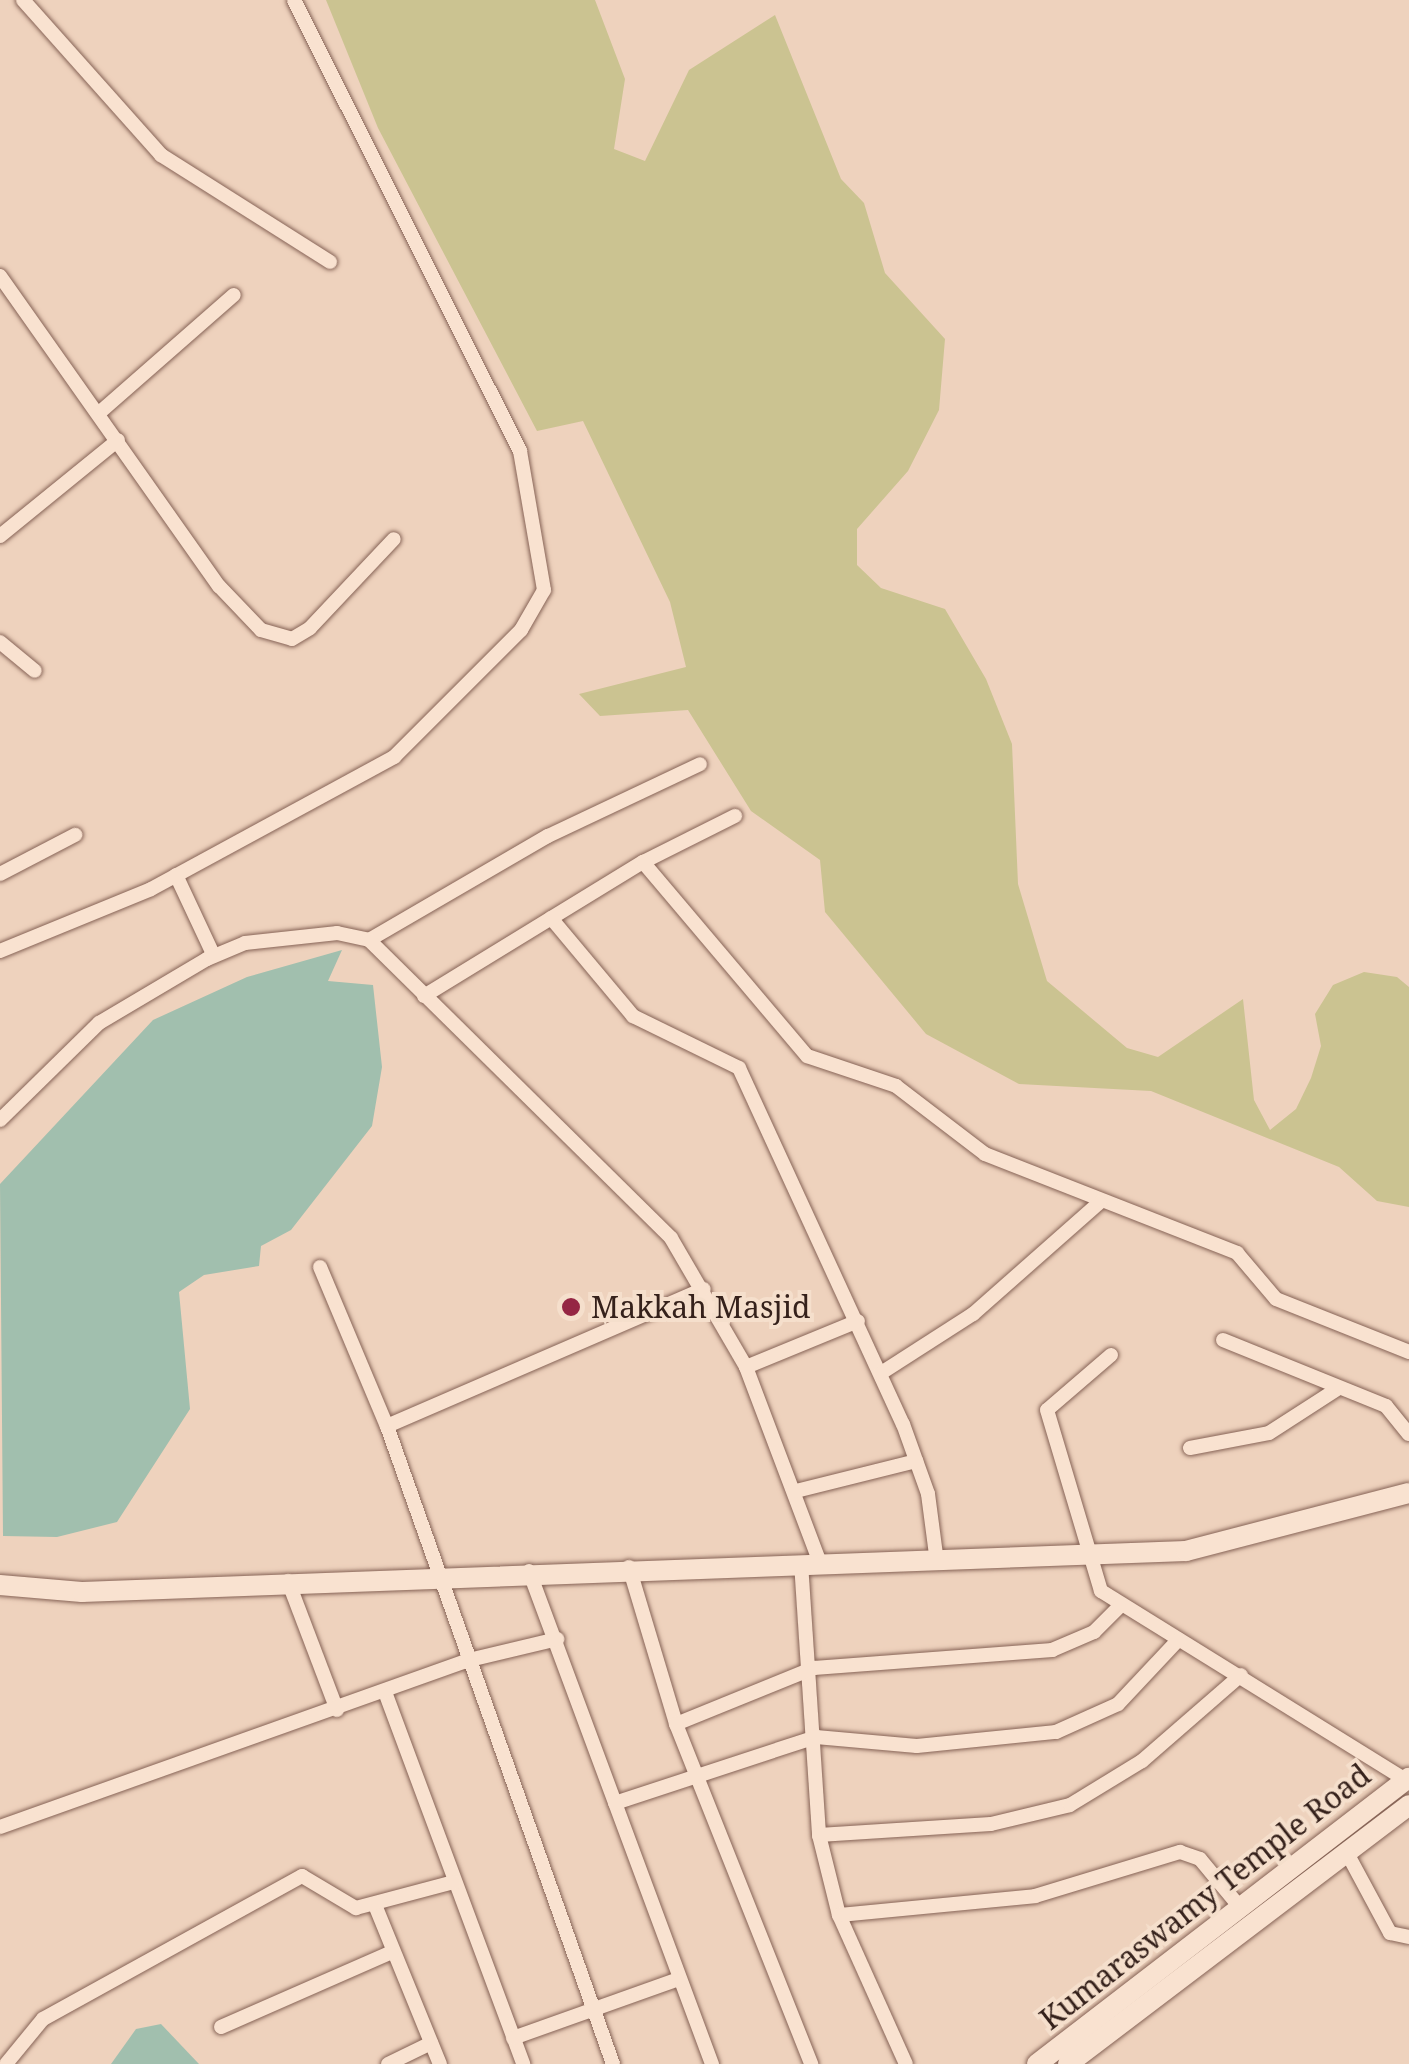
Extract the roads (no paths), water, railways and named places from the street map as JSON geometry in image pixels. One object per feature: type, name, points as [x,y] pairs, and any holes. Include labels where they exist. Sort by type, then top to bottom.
[{"type":"street","points":[[23,0],[160,155],[330,262]]},
{"type":"street","points":[[0,950],[176,875],[403,750],[521,630],[544,590],[520,451],[294,0]]},
{"type":"street","points":[[0,276],[219,586],[275,638],[310,628],[394,538]]},
{"type":"street","points":[[98,413],[234,294]]},
{"type":"street","points":[[0,536],[118,440]]},
{"type":"street","points":[[0,642],[35,672]]},
{"type":"street","points":[[369,940],[548,836],[700,764]]},
{"type":"street","points":[[424,996],[643,862],[735,816]]},
{"type":"street","points":[[0,874],[76,835]]},
{"type":"street","points":[[643,862],[806,1056],[896,1086],[986,1154],[1099,1203],[1237,1252],[1276,1298],[1409,1352]]},
{"type":"street","points":[[176,875],[214,956]]},
{"type":"street","points":[[551,918],[633,1016],[739,1068],[858,1322],[916,1461],[937,1562]]},
{"type":"street","points":[[0,1120],[99,1023],[214,956],[245,943],[338,933],[369,940],[671,1238],[746,1367],[796,1492],[811,1563],[818,1836],[840,1915],[906,2064]]},
{"type":"street","points":[[880,1373],[972,1314],[1099,1203]]},
{"type":"street","points":[[320,1268],[388,1426],[434,1574],[613,2064]]},
{"type":"street","points":[[388,1426],[704,1289]]},
{"type":"street","points":[[746,1367],[858,1322]]},
{"type":"street","points":[[1223,1340],[1386,1406],[1409,1434]]},
{"type":"street","points":[[1111,1355],[1047,1410],[1086,1556],[1119,1607],[1241,1675],[1408,1779]]},
{"type":"street","points":[[1190,1448],[1269,1433],[1337,1389]]},
{"type":"street","points":[[796,1492],[916,1461]]},
{"type":"street","points":[[0,1585],[82,1592],[630,1566],[1086,1556],[1264,1536],[1409,1493]]},
{"type":"street","points":[[630,1566],[693,1774],[811,2064]]},
{"type":"street","points":[[529,1571],[712,2064]]},
{"type":"street","points":[[288,1581],[337,1710]]},
{"type":"street","points":[[676,1724],[814,1668],[1052,1650],[1094,1632],[1119,1607]]},
{"type":"street","points":[[0,1827],[337,1710],[465,1661],[557,1639]]},
{"type":"street","points":[[614,1803],[693,1774],[816,1738],[917,1746],[1056,1732],[1118,1704],[1178,1640]]},
{"type":"street","points":[[818,1836],[991,1824],[1070,1805],[1142,1761],[1241,1675]]},
{"type":"street","points":[[386,1692],[522,2064]]},
{"type":"street","name":"Kumaraswamy Temple Road","points":[[1037,2064],[1408,1779]]},
{"type":"street","name":"Kumaraswamy Temple Road","points":[[1068,2064],[1409,1805]]},
{"type":"street","points":[[840,1915],[1020,1899],[1180,1852],[1200,1860],[1238,1906]]},
{"type":"street","points":[[1347,1853],[1390,1932],[1409,1937]]},
{"type":"street","points":[[6,2064],[43,2020],[302,1876],[356,1908],[454,1882]]},
{"type":"street","points":[[375,1905],[440,2064]]},
{"type":"street","points":[[221,2027],[392,1952]]},
{"type":"street","points":[[513,2038],[679,1979]]},
{"type":"street","points":[[388,2064],[431,2043]]},
{"type":"place","name":"Makkah Masjid","points":[[571,1307]]}]
